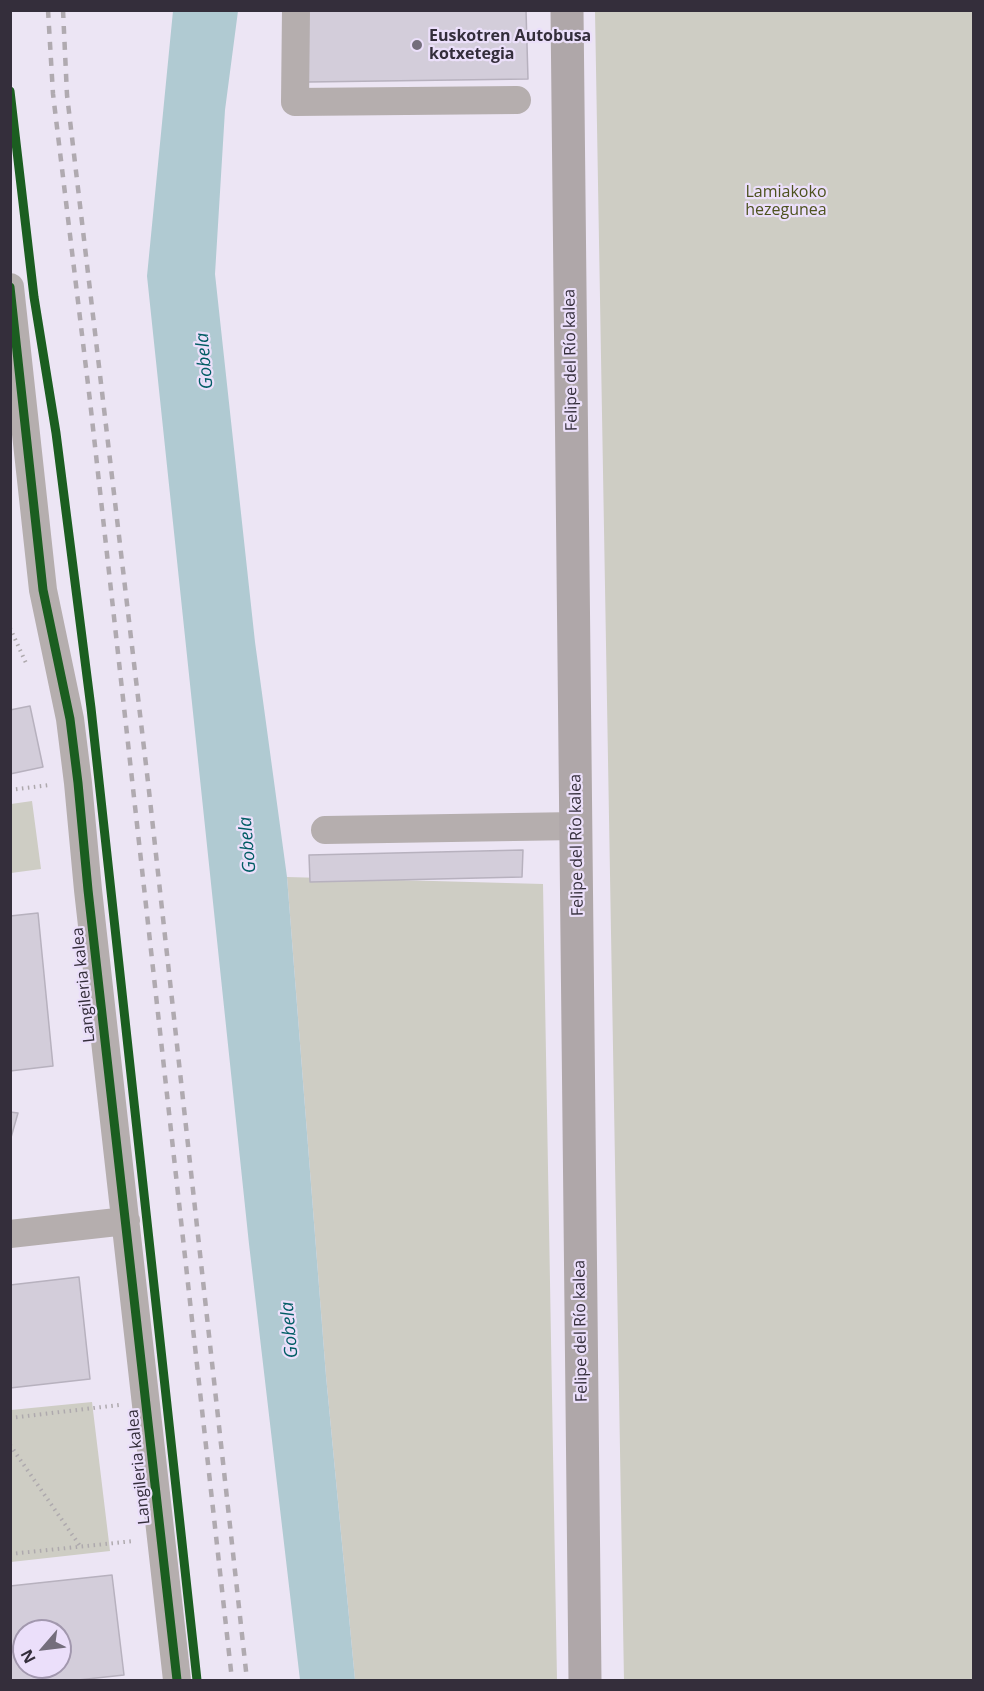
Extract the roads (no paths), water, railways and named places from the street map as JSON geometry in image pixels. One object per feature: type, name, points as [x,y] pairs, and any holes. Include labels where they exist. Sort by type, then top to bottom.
[{"type":"main road","name":"Felipe del Río kalea","points":[[567,10],[585,1680]]},
{"type":"street","points":[[296,10],[295,102],[517,100]]},
{"type":"street","name":"Langileria kalea","points":[[10,287],[43,590],[70,719],[78,783],[146,1402],[149,1538],[177,1680]]},
{"type":"street","points":[[326,830],[576,826]]},
{"type":"street","points":[[10,1234],[126,1221]]},
{"type":"water","name":"Gobela","points":[[173,11],[238,11],[225,110],[215,274],[255,642],[287,877],[326,1376],[355,1680],[300,1680],[249,1244],[147,276]]},
{"type":"railway","points":[[48,10],[53,94],[90,401],[232,1680]]},
{"type":"railway","points":[[63,10],[67,95],[148,782],[247,1680]]},
{"type":"place","name":"Euskotren Autobusa kotxetegia","points":[[417,45]]},
{"type":"park label","name":"Lamiakoko hezegunea","points":[[786,201]]}]
